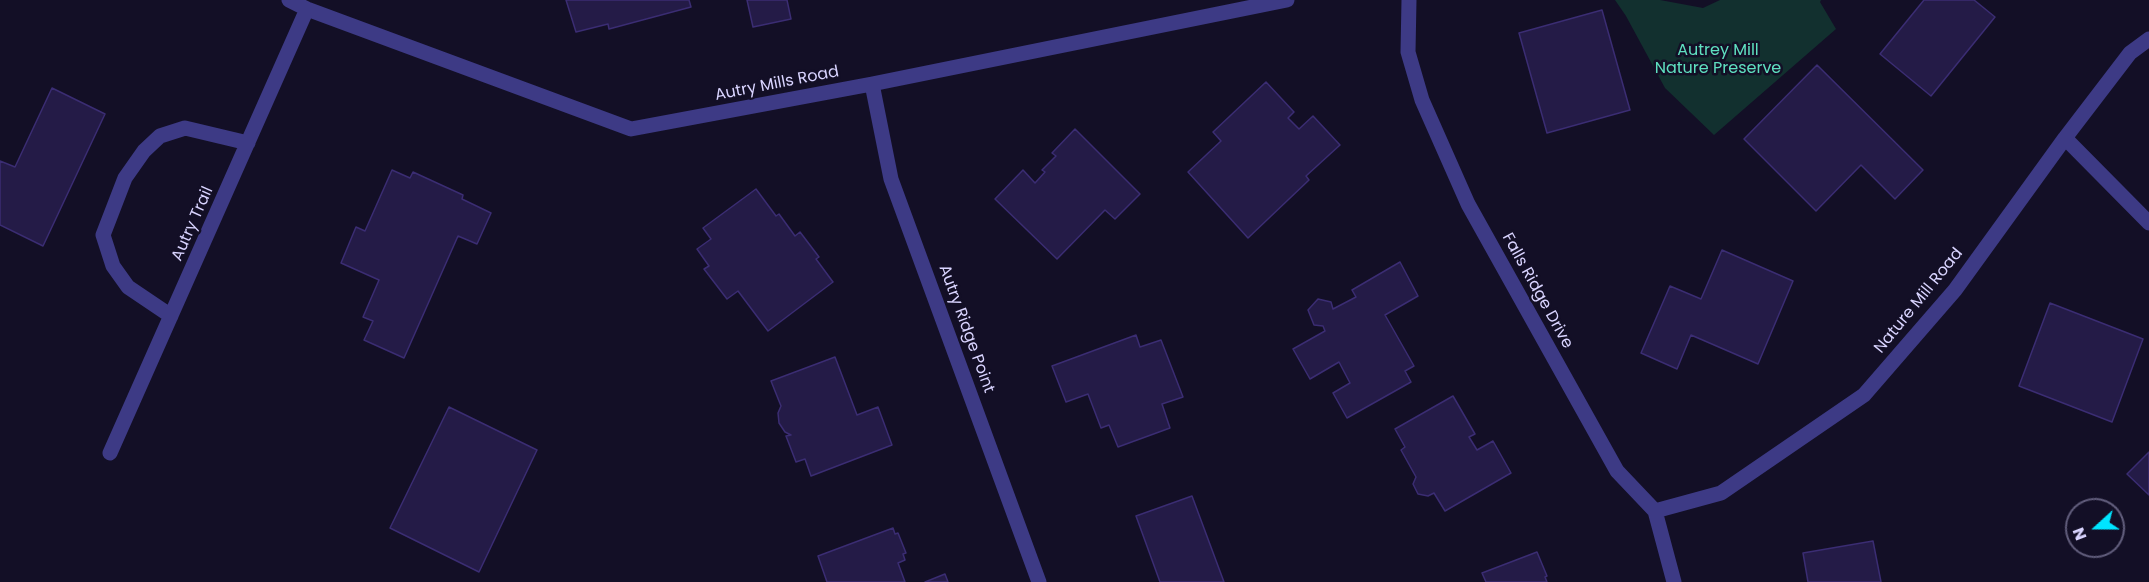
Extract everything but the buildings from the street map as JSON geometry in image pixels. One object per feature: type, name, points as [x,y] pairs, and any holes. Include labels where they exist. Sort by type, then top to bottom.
[{"type":"street","name":"Autry Mills Road","points":[[289,0],[307,9],[631,129],[872,84],[1287,0]]},
{"type":"street","name":"Falls Ridge Drive","points":[[1409,0],[1408,52],[1422,100],[1468,204],[1617,471],[1655,511],[1674,582]]},
{"type":"street","name":"Autry Trail","points":[[110,453],[307,9]]},
{"type":"street","name":"Nature Mill Road","points":[[1655,511],[1721,493],[1864,395],[1955,290],[2130,53],[2149,39]]},
{"type":"street","name":"Autry Ridge Point","points":[[872,84],[891,178],[1039,582]]},
{"type":"street","points":[[171,316],[128,287],[113,266],[102,236],[125,178],[144,151],[160,136],[185,128],[248,143]]},
{"type":"street","points":[[2065,138],[2149,223]]},
{"type":"green space","name":"Autrey Mill Nature Preserve","points":[[1615,0],[1660,0],[1703,8],[1720,0],[1821,0],[1820,2],[1836,29],[1714,135],[1665,88]]}]
